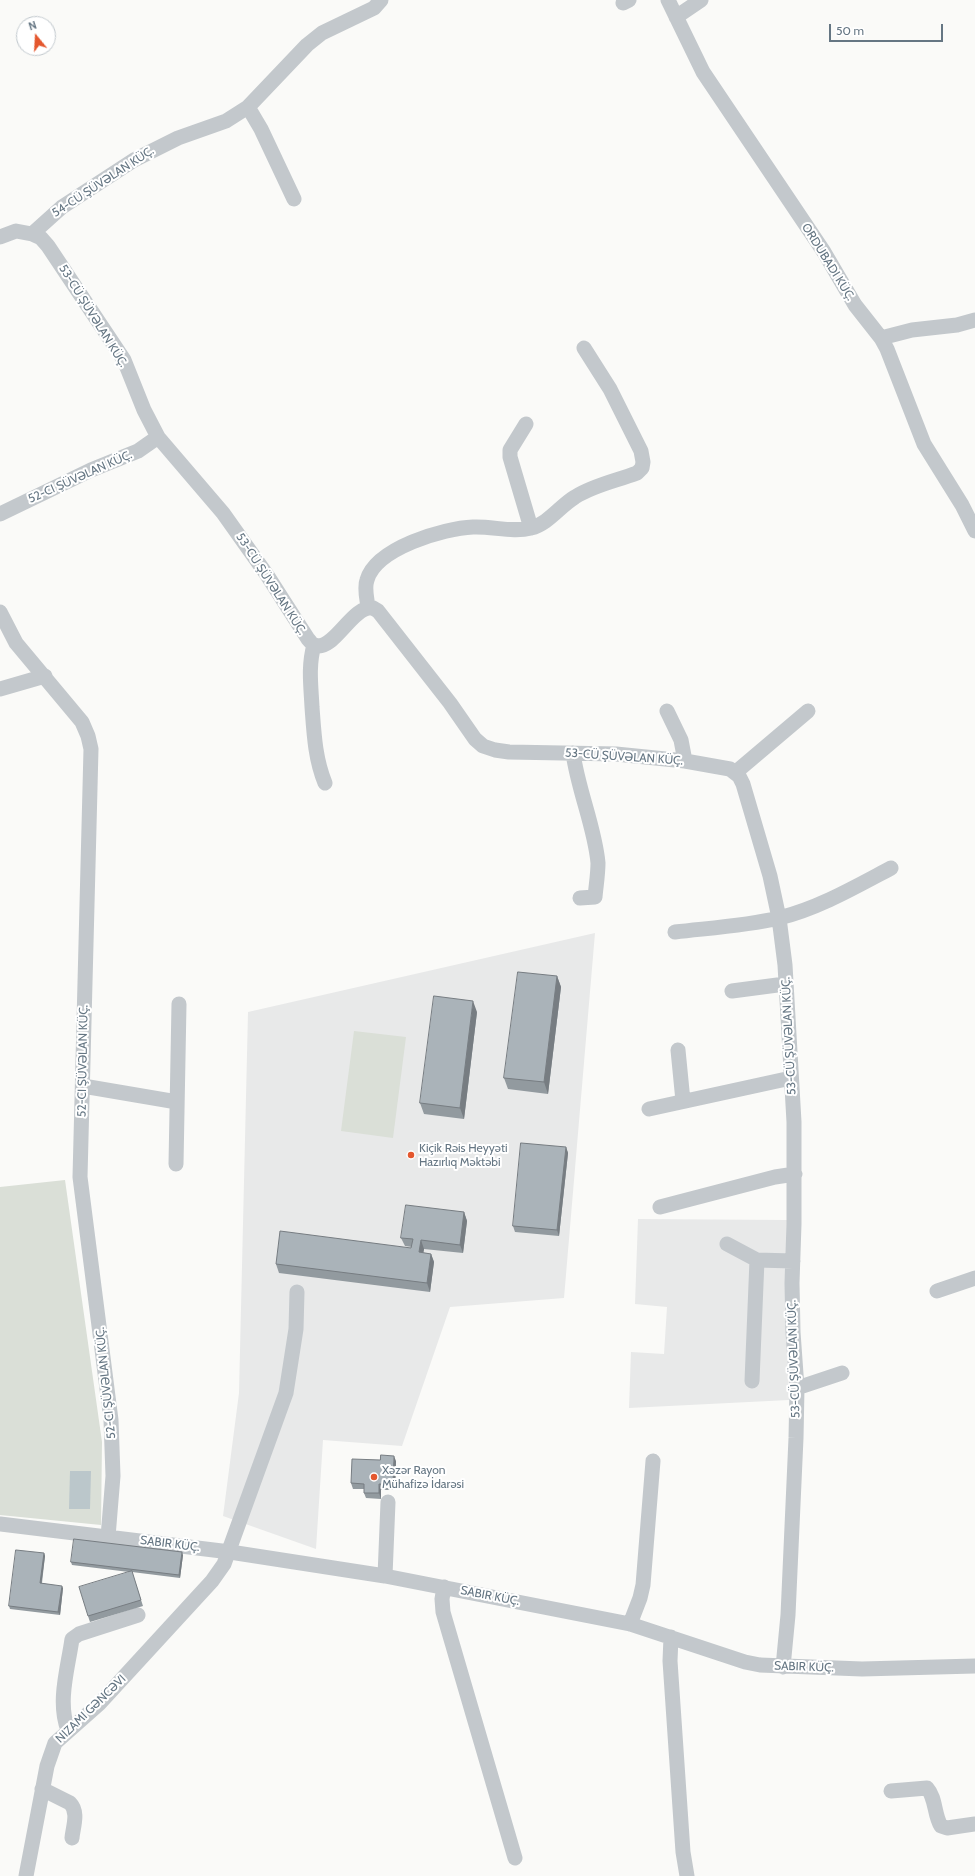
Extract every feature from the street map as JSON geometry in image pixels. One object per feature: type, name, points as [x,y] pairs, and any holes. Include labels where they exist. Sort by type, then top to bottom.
[{"type":"street","name":"54-CÜ ŞÜVƏLAN KÜÇ.","points":[[32,234],[62,207],[134,160],[178,138],[226,121],[248,107],[307,45],[322,33],[374,8],[381,0]]},
{"type":"street","name":"ORDUBADI KÜÇ.","points":[[668,0],[703,72],[824,252],[855,305],[881,338],[893,361],[924,444],[973,523]]},
{"type":"street","points":[[676,17],[701,0]]},
{"type":"street","points":[[248,107],[261,129],[294,199]]},
{"type":"street","points":[[0,237],[16,232],[32,234]]},
{"type":"street","name":"53-CÜ ŞÜVƏLAN KÜÇ.","points":[[32,234],[41,238],[48,246],[124,360],[144,410],[158,437],[223,513],[267,576],[308,639],[314,645],[320,646],[328,642],[362,609],[368,607],[378,611],[483,746],[509,752],[616,754],[685,761],[730,769],[736,772],[743,784],[770,876],[779,918],[791,1078],[795,1174],[793,1332],[797,1388],[788,1615],[783,1667]]},
{"type":"street","points":[[881,338],[912,330],[957,325],[975,320]]},
{"type":"street","points":[[368,607],[366,581],[371,571],[383,558],[393,552],[418,541],[455,529],[475,527],[523,530],[540,525],[574,498],[591,488],[637,473],[642,468],[643,462],[641,451],[610,389],[584,348]]},
{"type":"street","points":[[526,424],[510,450],[510,457],[531,528]]},
{"type":"street","name":"52-CI ŞÜVƏLAN KÜÇ.","points":[[0,514],[86,472],[138,451],[158,437]]},
{"type":"street","name":"52-CI ŞÜVƏLAN KÜÇ.","points":[[0,612],[16,643],[82,722],[88,736],[91,749],[80,1159],[81,1188],[112,1426],[112,1476],[108,1537]]},
{"type":"street","points":[[314,645],[309,668],[315,747],[318,765],[325,783]]},
{"type":"street","points":[[0,689],[45,676]]},
{"type":"street","points":[[667,711],[681,740],[685,761]]},
{"type":"street","points":[[736,772],[808,711]]},
{"type":"street","points":[[573,753],[578,782],[595,844],[598,864],[595,897],[580,898]]},
{"type":"street","points":[[675,932],[779,918],[822,903],[891,868]]},
{"type":"street","points":[[732,991],[785,984]]},
{"type":"street","points":[[176,1164],[179,1004]]},
{"type":"street","points":[[678,1050],[683,1101]]},
{"type":"street","points":[[649,1109],[791,1078]]},
{"type":"street","points":[[82,1086],[177,1102]]},
{"type":"street","points":[[660,1207],[775,1176],[795,1174]]},
{"type":"street","points":[[727,1244],[756,1260],[793,1261]]},
{"type":"street","points":[[752,1381],[756,1260]]},
{"type":"street","points":[[937,1291],[975,1278]]},
{"type":"street","name":"NIZAMI GƏNCƏVI","points":[[26,1876],[42,1789],[51,1751],[55,1743],[99,1704],[212,1581],[224,1564],[230,1552],[286,1393],[295,1335],[297,1292]]},
{"type":"street","points":[[797,1388],[842,1373]]},
{"type":"street","points":[[630,1624],[640,1598],[643,1584],[653,1461]]},
{"type":"street","points":[[385,1576],[388,1502]]},
{"type":"street","name":"SABIR KÜÇ.","points":[[0,1524],[230,1552],[385,1576],[630,1624],[745,1662],[783,1667],[862,1669],[975,1666]]},
{"type":"street","points":[[444,1587],[442,1599],[443,1612],[515,1858]]},
{"type":"street","points":[[68,1730],[63,1714],[63,1703],[72,1639],[79,1634],[138,1615]]},
{"type":"street","points":[[671,1637],[670,1661],[683,1852],[687,1876]]},
{"type":"street","points":[[891,1791],[927,1788],[930,1792],[937,1820],[941,1826],[947,1828],[975,1824]]},
{"type":"street","points":[[42,1789],[74,1806],[75,1812],[72,1838]]},
{"type":"shaded area","name":"Kiçik Rəis Heyyəti Hazırlıq Məktəbi","points":[[595,933],[564,1298],[450,1307],[402,1446],[323,1440],[316,1549],[223,1516],[239,1393],[248,1012]]},
{"type":"shaded area","points":[[354,1031],[406,1037],[393,1138],[341,1131]]},
{"type":"shaded area","points":[[65,1180],[102,1442],[101,1525],[0,1515],[0,1187]]},
{"type":"shaded area","points":[[638,1219],[787,1220],[786,1271],[789,1400],[629,1408],[631,1352],[664,1354],[667,1307],[635,1304]]},
{"type":"shaded area","points":[[70,1471],[91,1471],[90,1509],[69,1509]]},
{"type":"building","points":[[518,972],[557,976],[544,1082],[504,1078]]},
{"type":"building","points":[[434,996],[473,1001],[460,1108],[420,1103]]},
{"type":"building","points":[[521,1143],[566,1147],[557,1230],[513,1226]]},
{"type":"building","points":[[406,1205],[464,1212],[460,1245],[421,1240],[419,1252],[431,1254],[427,1283],[276,1264],[280,1231],[411,1248],[413,1239],[401,1238]]},
{"type":"building","name":"Xəzər Rayon Mühafizə İdarəsi","points":[[381,1455],[394,1456],[393,1485],[379,1484],[379,1493],[364,1493],[364,1484],[351,1483],[352,1459],[380,1460]]},
{"type":"building","points":[[74,1539],[182,1552],[179,1575],[71,1562]]},
{"type":"building","points":[[16,1550],[44,1553],[40,1583],[62,1586],[58,1612],[9,1606]]},
{"type":"building","points":[[132,1571],[141,1600],[88,1616],[79,1587]]},
{"type":"place","name":"Kiçik Rəis Heyyəti Hazırlıq Məktəbi","points":[[411,1155]]},
{"type":"place","name":"Xəzər Rayon Mühafizə İdarəsi","points":[[374,1477]]}]
